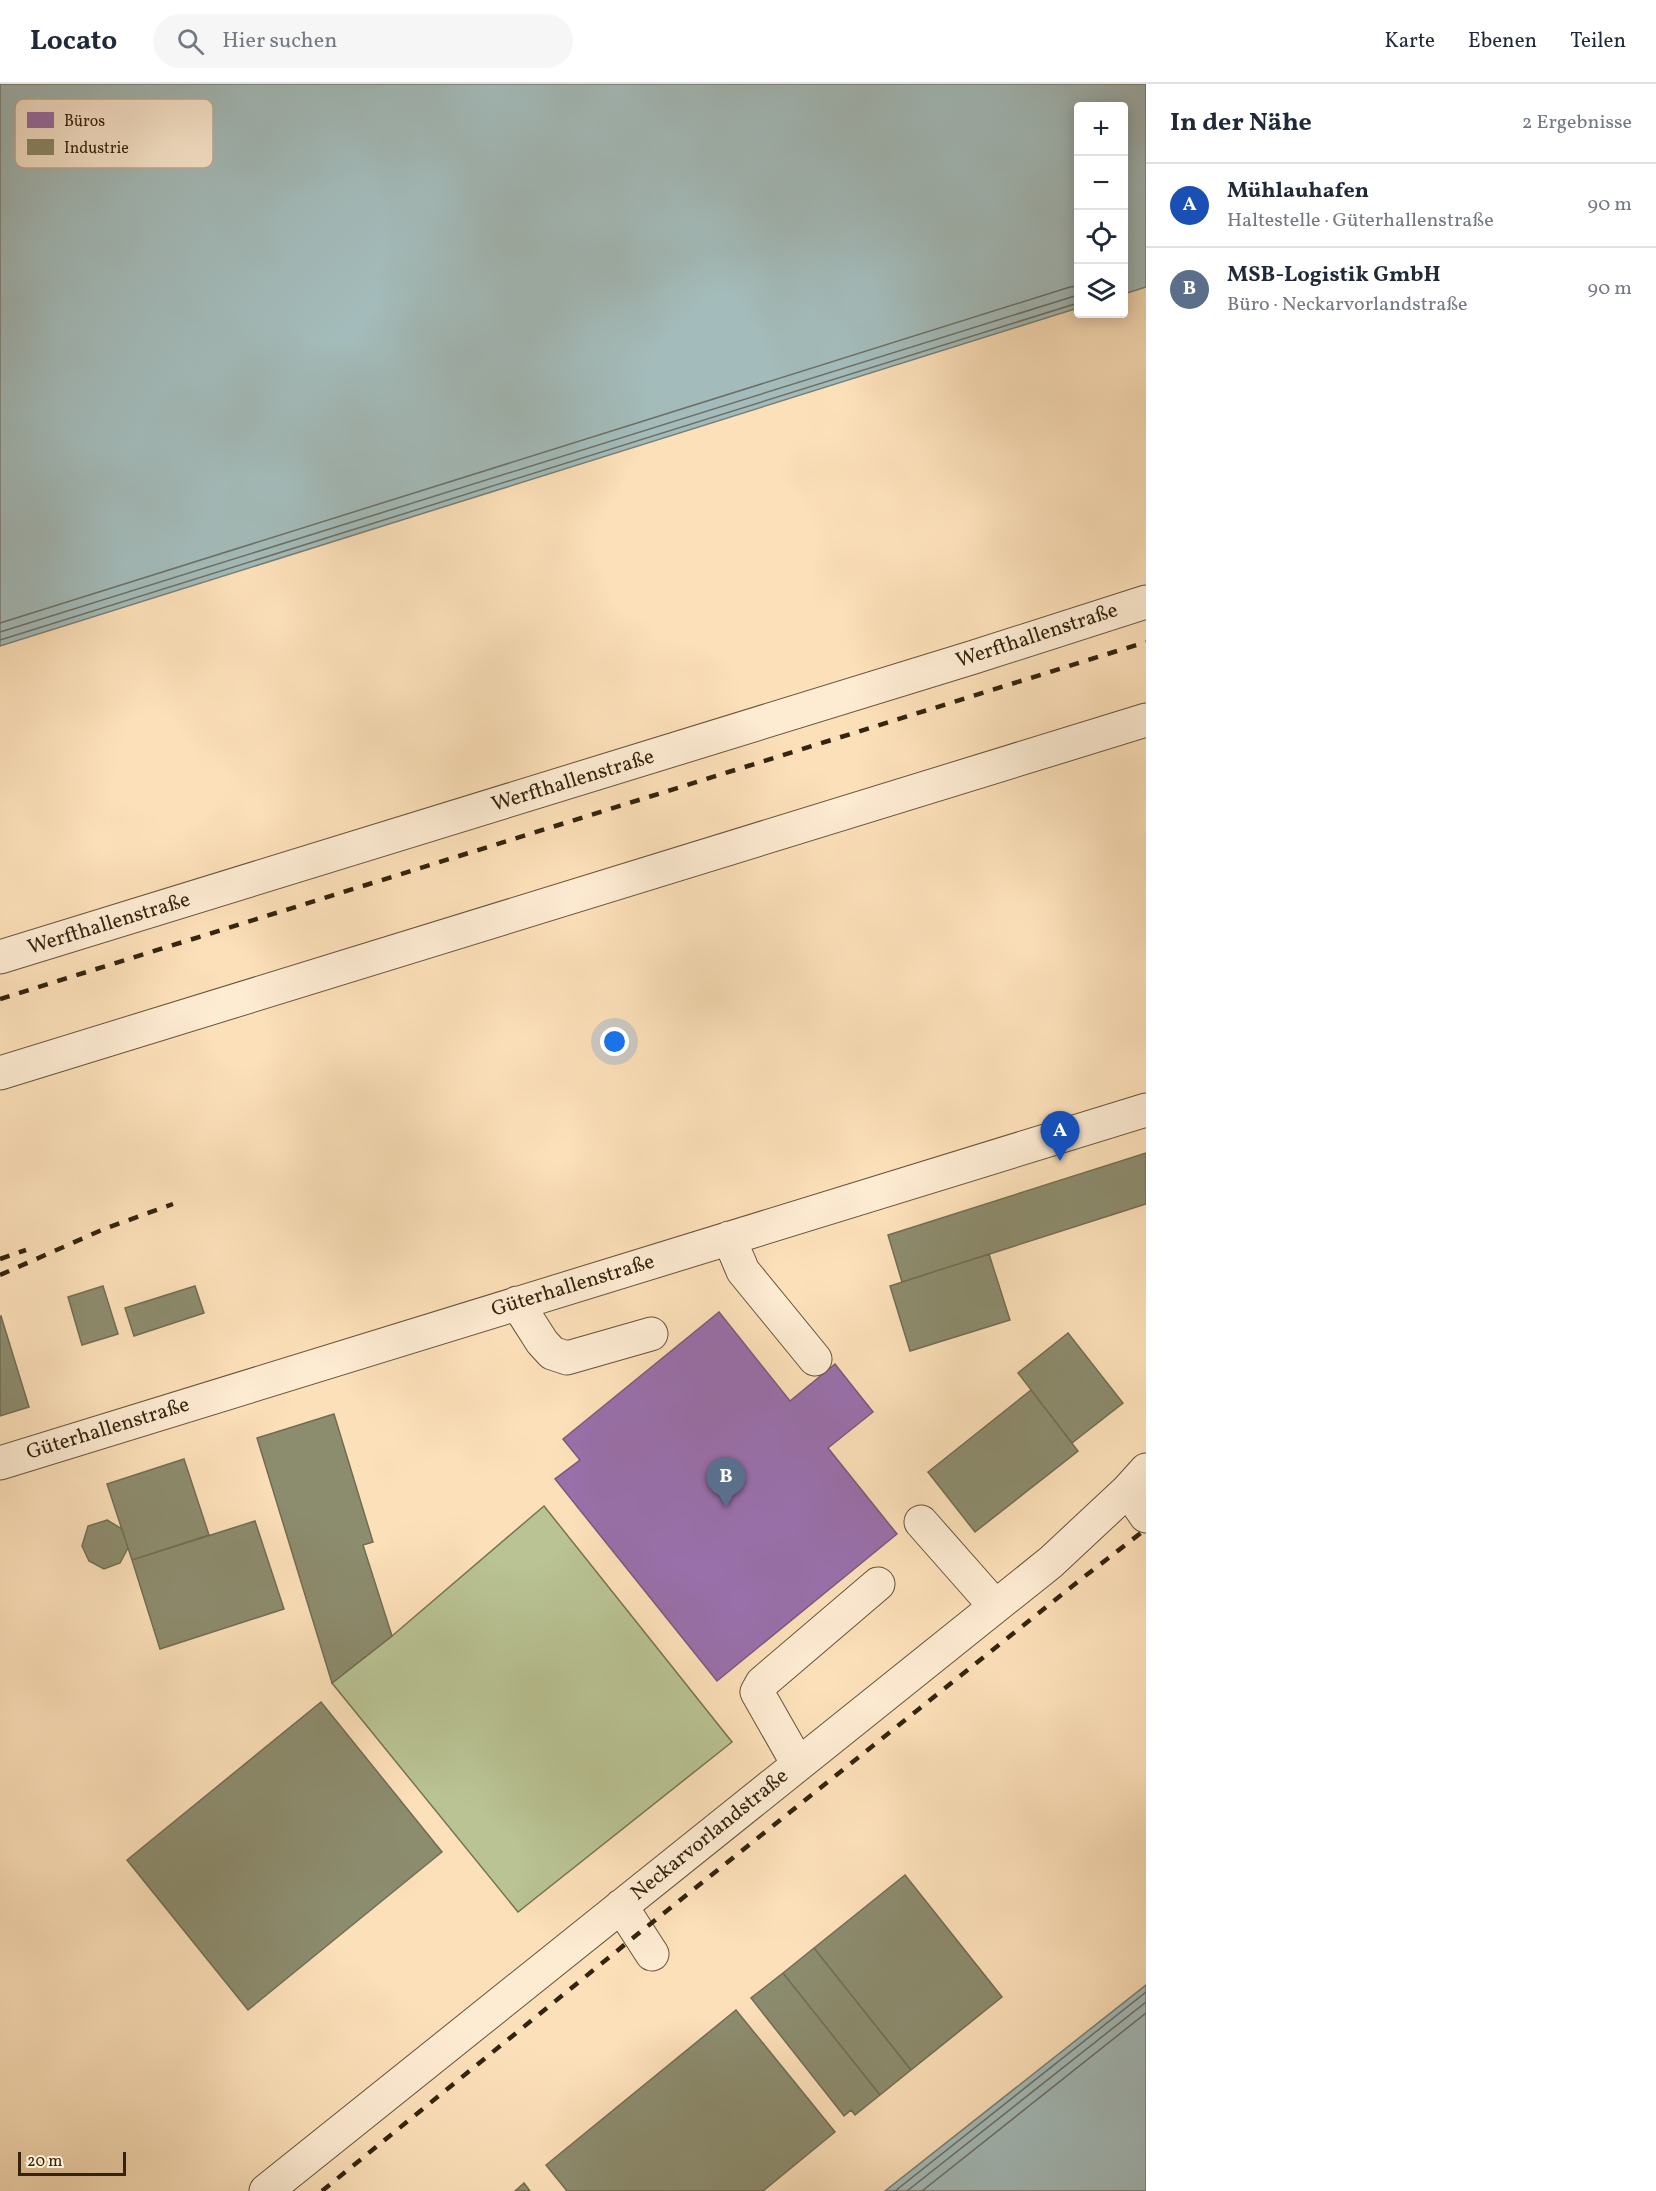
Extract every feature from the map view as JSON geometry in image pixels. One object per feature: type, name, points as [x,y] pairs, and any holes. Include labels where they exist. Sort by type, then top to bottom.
[{"type":"street","name":"Werfthallenstraße","points":[[0,957],[1146,602]]},
{"type":"street","points":[[0,1073],[1146,720]]},
{"type":"street","name":"Güterhallenstraße","points":[[0,1463],[1146,1110]]},
{"type":"street","points":[[729,1238],[743,1271],[815,1359]]},
{"type":"street","points":[[517,1303],[542,1342],[552,1353],[567,1358],[651,1334]]},
{"type":"street","points":[[1137,1480],[1146,1516]]},
{"type":"street","name":"Neckarvorlandstraße","points":[[266,2191],[1051,1562],[1137,1480]]},
{"type":"street","points":[[921,1522],[995,1606]]},
{"type":"street","points":[[798,1764],[757,1692],[762,1683],[878,1584]]},
{"type":"street","points":[[621,1906],[652,1954]]},
{"type":"green space","points":[[544,1506],[732,1742],[518,1912],[332,1683],[392,1636]]},
{"type":"water","points":[[0,84],[1146,84],[1146,287],[1128,293],[1128,102],[1074,102],[1074,309],[0,646]]},
{"type":"water","points":[[1146,1985],[1146,2191],[885,2191]]},
{"type":"building: Büros","points":[[719,1312],[790,1401],[835,1364],[873,1412],[828,1448],[897,1534],[717,1681],[555,1479],[580,1460],[563,1439]]},
{"type":"building: Industrie","points":[[1146,1153],[1146,1204],[902,1282],[888,1235]]},
{"type":"building: Industrie","points":[[989,1254],[1010,1320],[910,1351],[890,1286]]},
{"type":"building: Industrie","points":[[103,1286],[118,1334],[82,1345],[68,1297]]},
{"type":"building: Industrie","points":[[195,1286],[204,1313],[134,1336],[125,1308]]},
{"type":"building: Industrie","points":[[0,1317],[29,1407],[0,1416]]},
{"type":"building: Industrie","points":[[1068,1333],[1123,1403],[1072,1443],[1018,1373]]},
{"type":"building: Industrie","points":[[1031,1390],[1078,1451],[975,1532],[928,1472]]},
{"type":"building: Industrie","points":[[334,1414],[373,1542],[363,1545],[392,1636],[332,1683],[257,1438]]},
{"type":"building: Industrie","points":[[184,1459],[209,1535],[132,1560],[107,1484]]},
{"type":"building: Industrie","points":[[107,1520],[122,1529],[128,1548],[120,1563],[104,1569],[89,1561],[82,1546],[88,1526]]},
{"type":"building: Industrie","points":[[255,1521],[284,1609],[160,1649],[132,1560]]},
{"type":"building: Industrie","points":[[321,1702],[442,1852],[248,2010],[127,1860]]},
{"type":"building: Industrie","points":[[905,1875],[1002,1997],[911,2070],[814,1948]]},
{"type":"building: Industrie","points":[[814,1948],[911,2070],[880,2095],[783,1973]]},
{"type":"building: Industrie","points":[[783,1973],[880,2095],[855,2115],[851,2110],[844,2116],[751,1998]]},
{"type":"building: Industrie","points":[[736,2010],[835,2132],[763,2191],[567,2191],[546,2165]]},
{"type":"building: Industrie","points":[[524,2183],[530,2191],[515,2191]]},
{"type":"railway","points":[[0,999],[1146,642]]},
{"type":"railway","points":[[0,1275],[104,1229],[173,1204]]},
{"type":"railway","points":[[0,1259],[26,1250]]},
{"type":"railway","points":[[322,2191],[639,1933],[1146,1529]]},
{"type":"place","name":"Mühlauhafen","points":[[1060,1161]]},
{"type":"place","name":"MSB-Logistik GmbH","points":[[726,1507]]}]
